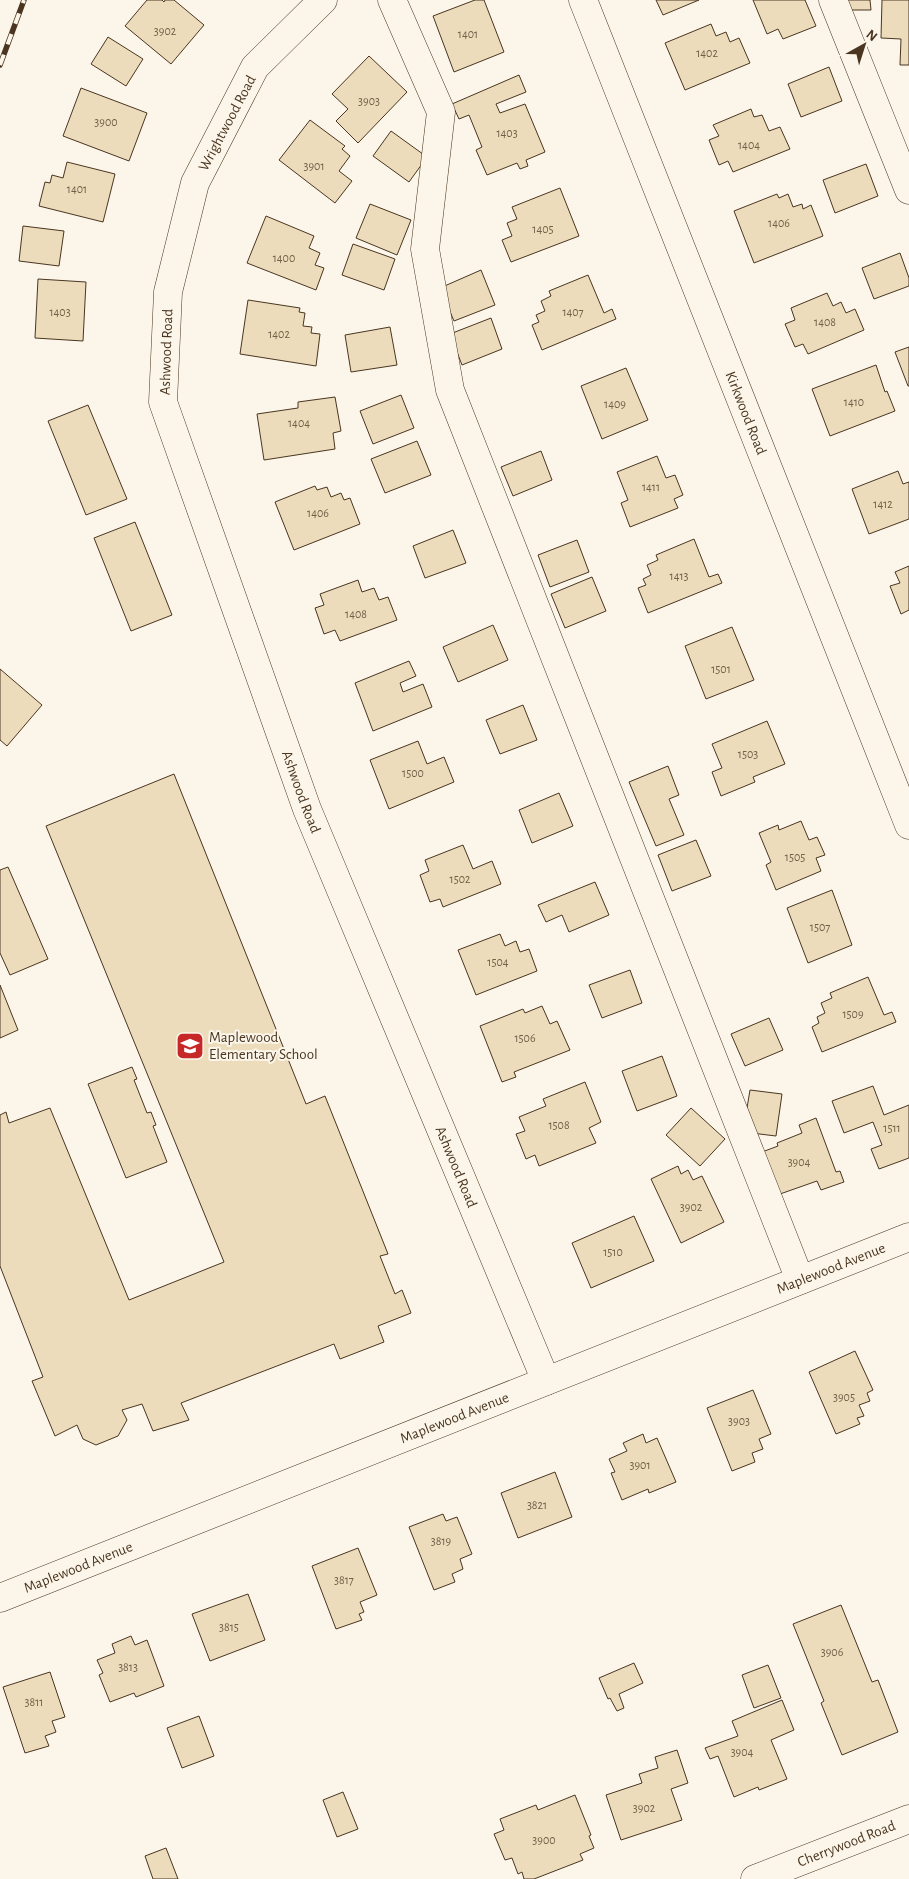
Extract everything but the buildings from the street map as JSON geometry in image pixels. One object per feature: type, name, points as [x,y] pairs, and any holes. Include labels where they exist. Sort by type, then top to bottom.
[{"type":"street","name":"Wrightwood Road","points":[[195,183],[255,67],[324,0]]},
{"type":"street","points":[[392,0],[442,112],[426,249],[450,390],[800,1280]]},
{"type":"street","name":"Kirkwood Road","points":[[583,0],[909,825]]},
{"type":"street","points":[[833,0],[909,190]]},
{"type":"street","name":"Ashwood Road","points":[[195,183],[168,292],[163,402],[307,809],[546,1381]]},
{"type":"street","name":"Maplewood Avenue","points":[[0,1598],[909,1237]]},
{"type":"street","name":"Cherrywood Road","points":[[755,1879],[909,1819]]},
{"type":"railway","points":[[0,65],[24,0]]},
{"type":"place","name":"Maplewood Elementary School","points":[[190,1046]]}]
